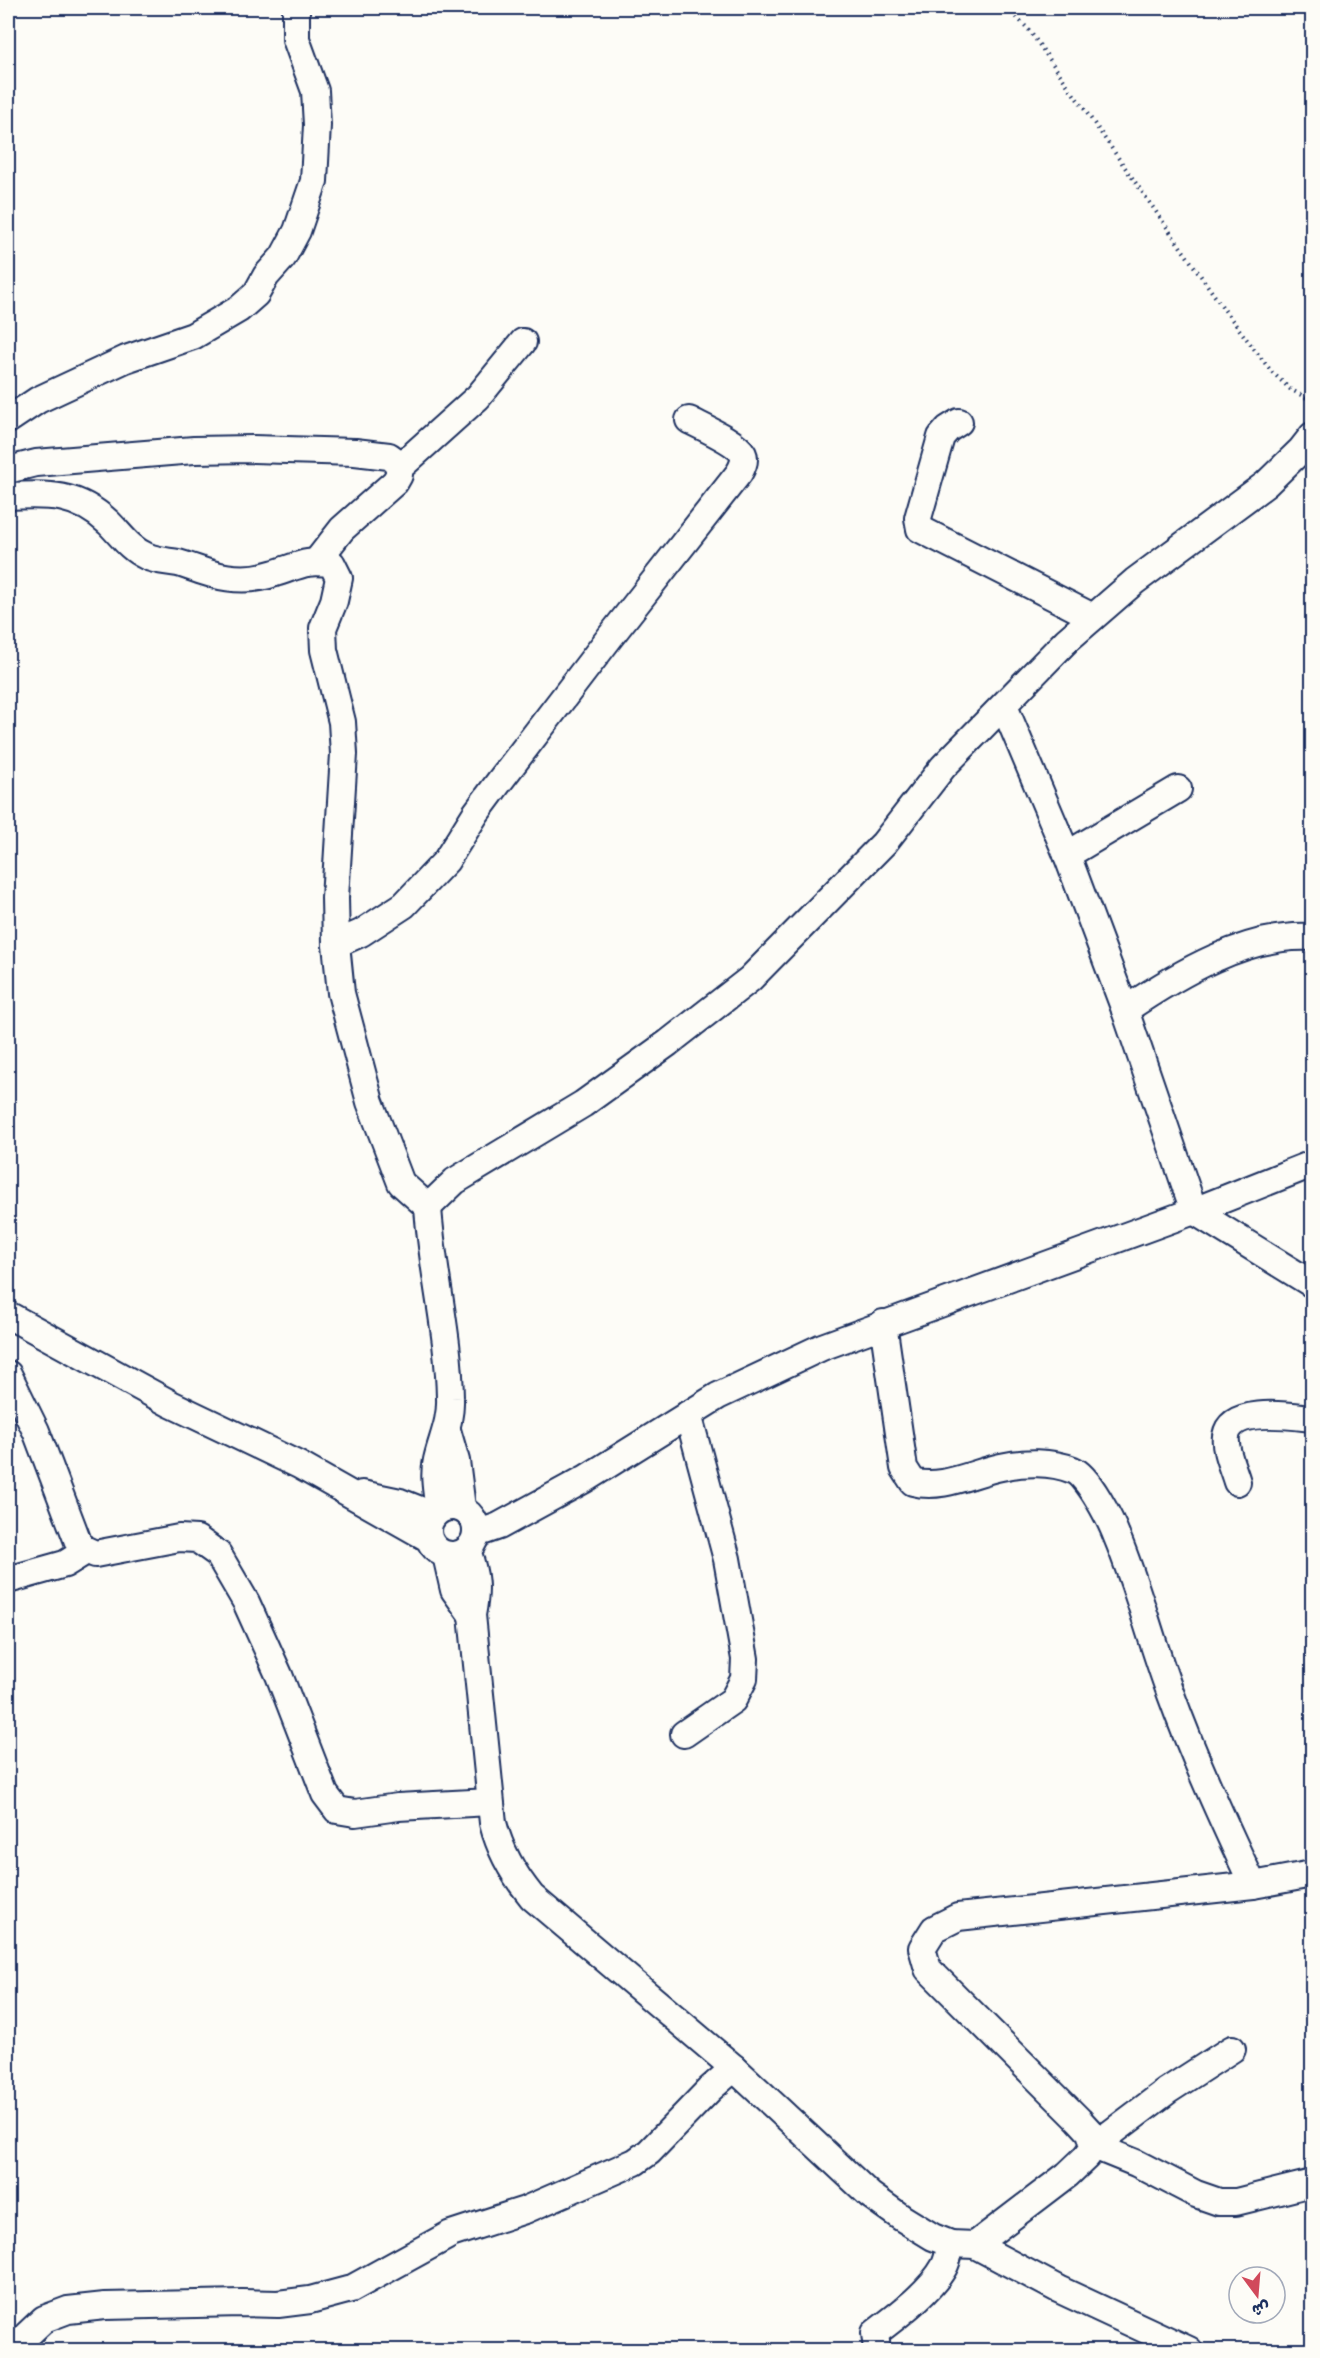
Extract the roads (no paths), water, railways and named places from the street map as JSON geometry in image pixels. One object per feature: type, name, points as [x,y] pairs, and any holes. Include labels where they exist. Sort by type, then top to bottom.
[{"type":"street","points":[[8,420],[38,400],[126,359],[193,336],[239,309],[256,294],[266,276],[283,257],[297,231],[314,181],[317,125],[315,91],[296,39],[296,8]]},
{"type":"street","points":[[399,468],[477,397],[523,342]]},
{"type":"street","points":[[336,944],[361,933],[404,905],[446,861],[476,813],[499,782],[740,473],[744,462],[743,455],[736,446],[689,420]]},
{"type":"street","points":[[958,422],[940,438],[918,518],[920,529],[1093,617]]},
{"type":"street","points":[[428,1207],[455,1182],[584,1104],[750,979],[884,843],[943,767],[1004,706],[1032,674],[1135,581],[1266,484],[1312,436]]},
{"type":"street","points":[[8,470],[36,463],[194,450],[355,452],[389,456],[396,461],[399,475],[395,482],[342,530],[317,561]]},
{"type":"street","points":[[8,496],[62,496],[89,506],[110,524],[124,541],[147,556],[214,575],[246,580],[317,561],[332,564],[339,578],[334,602],[323,628],[324,650],[342,722],[343,743],[335,898],[336,944],[341,993],[370,1101],[401,1183],[428,1207],[431,1248],[450,1371],[447,1430],[456,1461],[450,1530],[472,1565],[477,1590],[472,1615],[490,1802],[497,1840],[515,1877],[532,1897],[734,2068],[870,2194],[933,2237],[963,2244],[1189,2350]]},
{"type":"street","points":[[1004,706],[1067,855],[1125,1010],[1194,1211],[1312,1284]]},
{"type":"street","points":[[1067,855],[1178,789]]},
{"type":"street","points":[[1125,1010],[1167,981],[1245,946],[1289,936],[1312,938]]},
{"type":"street","points":[[8,1315],[171,1404],[299,1465],[351,1494],[368,1494],[385,1498],[450,1530],[500,1526],[585,1479],[718,1396],[774,1368],[883,1323],[1194,1211],[1312,1164]]},
{"type":"street","points":[[883,1323],[904,1468],[913,1482],[926,1485],[947,1482],[1002,1466],[1053,1464],[1076,1470],[1098,1499],[1117,1538],[1170,1692],[1202,1773],[1253,1884]]},
{"type":"street","points":[[8,1374],[36,1431],[75,1540],[80,1547],[95,1554],[179,1538],[197,1539],[218,1554],[246,1602],[279,1675],[325,1794],[337,1810],[355,1813],[398,1807],[490,1802]]},
{"type":"street","points":[[684,1734],[733,1700],[744,1679],[746,1659],[727,1559],[688,1414]]},
{"type":"street","points":[[1237,1482],[1226,1444],[1227,1433],[1233,1424],[1250,1417],[1272,1415],[1312,1418]]},
{"type":"street","points":[[8,1580],[65,1564],[86,1551]]},
{"type":"street","points":[[1312,1874],[1253,1884],[958,1917],[934,1929],[921,1948],[928,1969],[1079,2120],[1090,2132],[1094,2145],[1136,2163],[1196,2194],[1219,2202],[1236,2202],[1312,2183]]},
{"type":"street","points":[[877,2350],[875,2333],[904,2311],[938,2276],[963,2244],[1066,2175],[1087,2156],[1094,2145],[1167,2091],[1232,2049]]},
{"type":"street","points":[[18,2350],[27,2335],[44,2319],[68,2310],[114,2305],[278,2304],[310,2300],[351,2289],[451,2234],[525,2210],[635,2162],[657,2144],[710,2089],[734,2068]]}]
